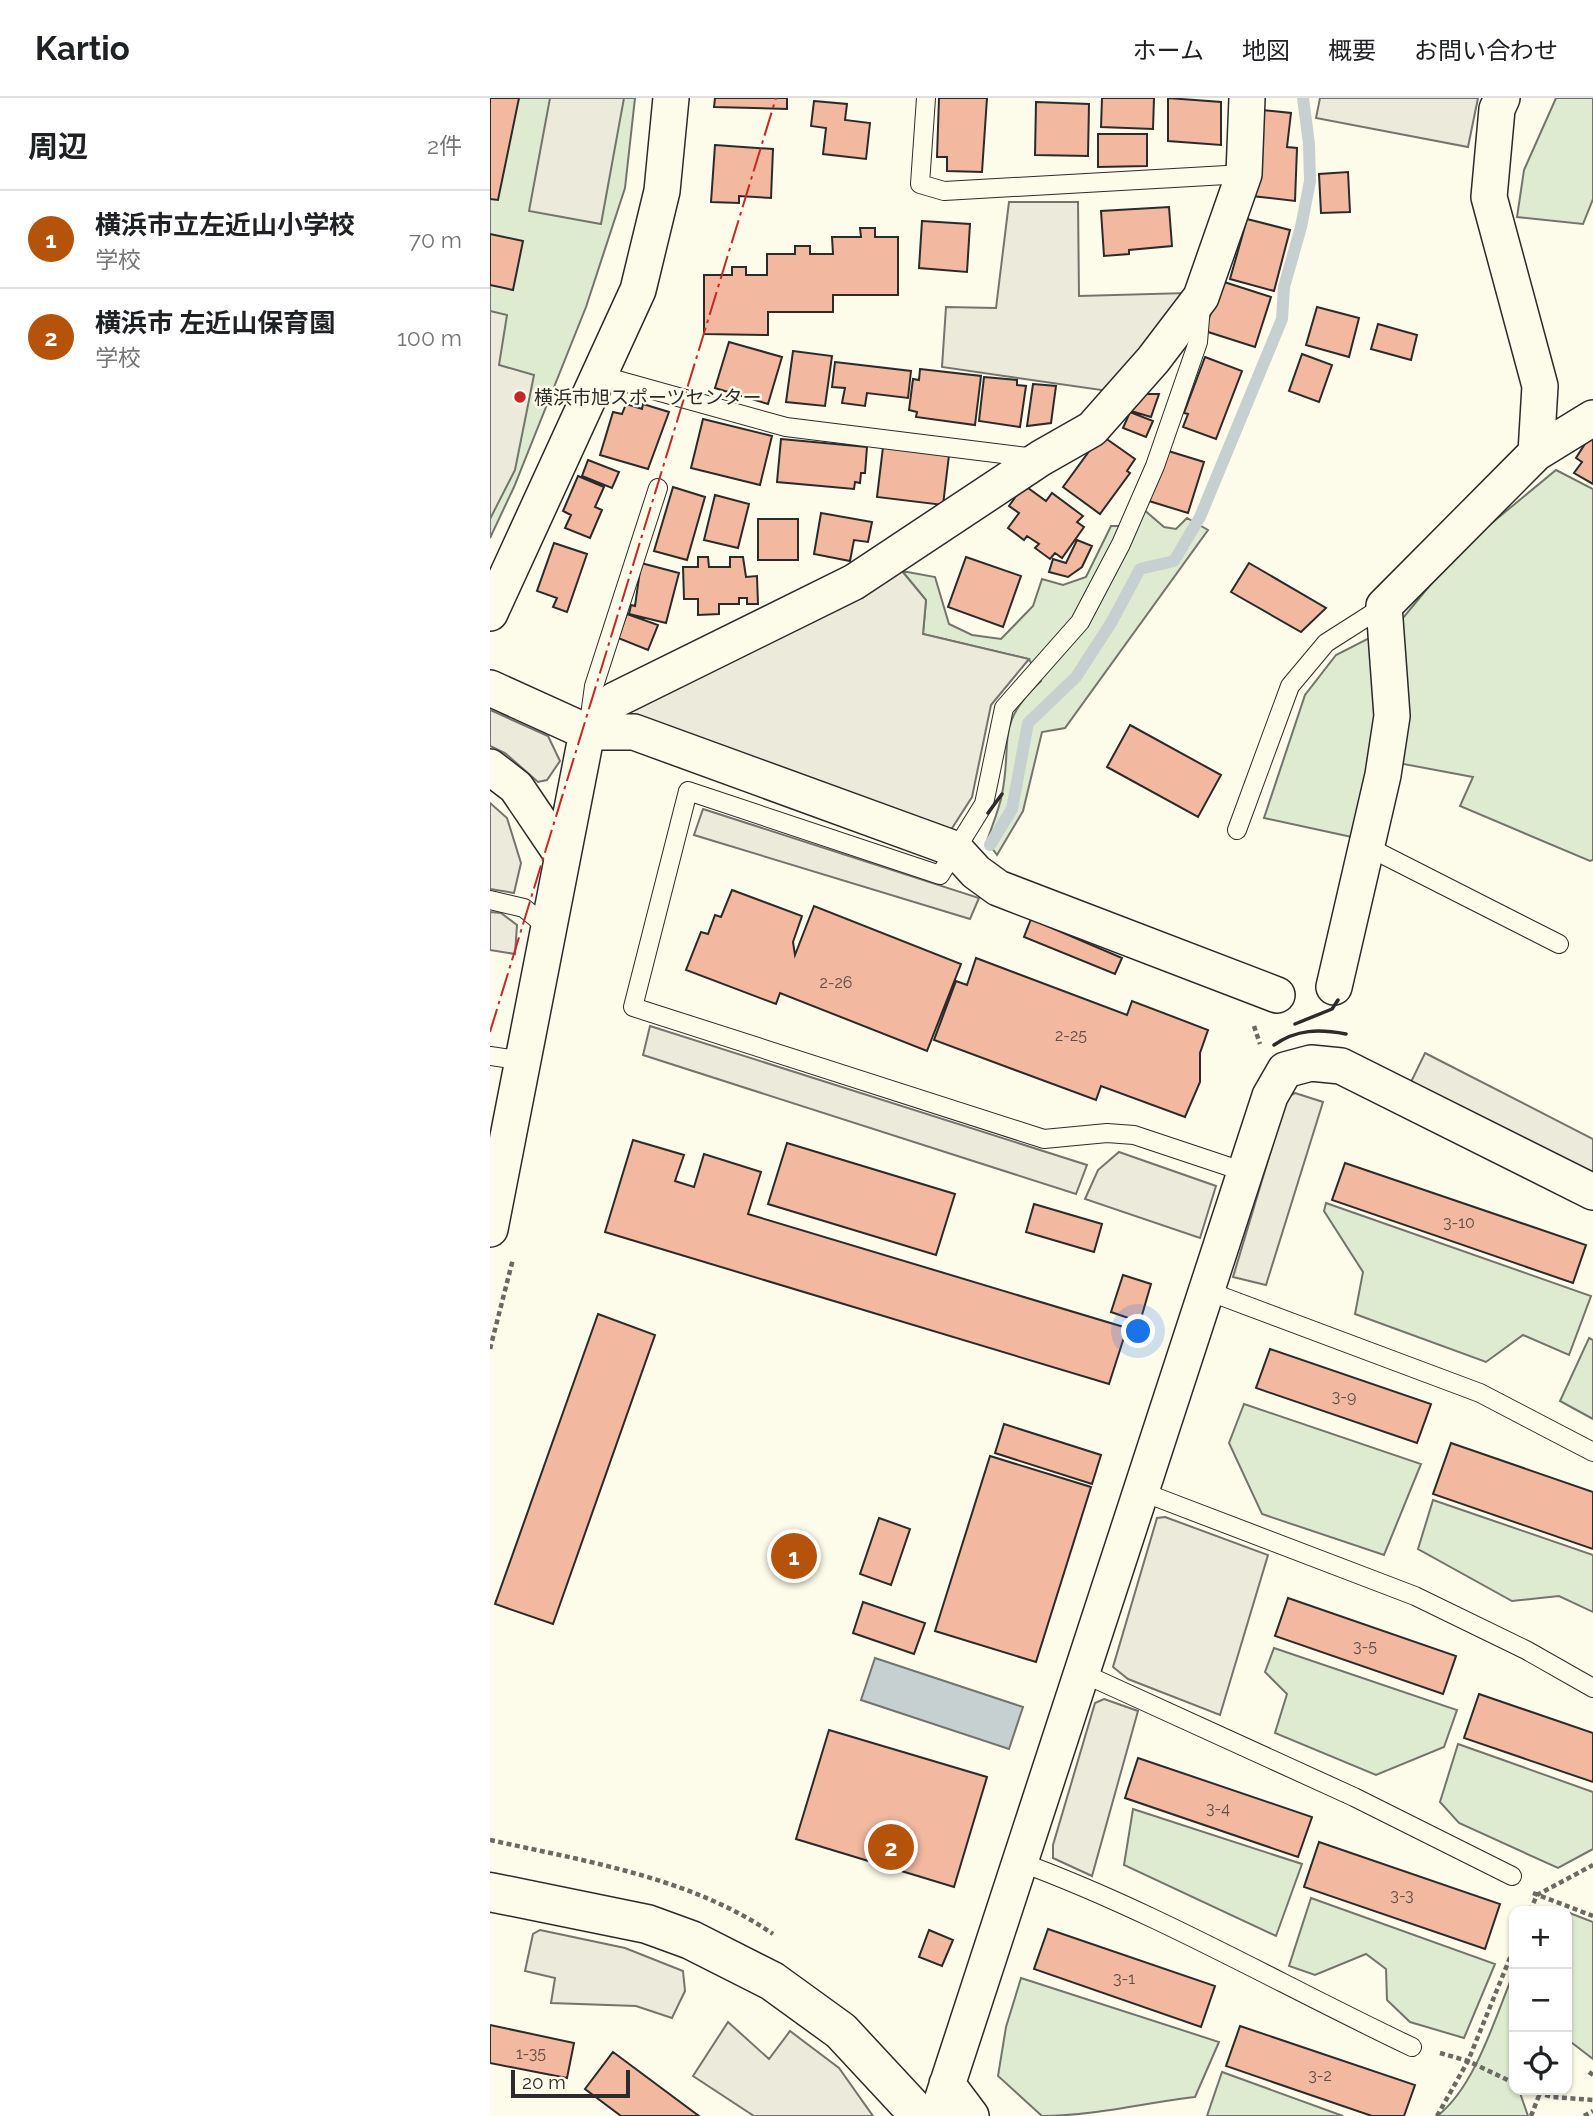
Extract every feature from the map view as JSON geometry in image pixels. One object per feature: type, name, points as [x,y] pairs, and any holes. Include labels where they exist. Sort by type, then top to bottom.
[{"type":"street","points":[[490,613],[638,290],[662,191],[671,98]]},
{"type":"street","points":[[490,1229],[525,1061],[547,927],[587,732],[615,700],[854,582],[1041,458],[1092,429],[1153,360],[1201,297],[1244,174],[1247,98]]},
{"type":"street","points":[[1502,98],[1497,109],[1489,197],[1540,386],[1536,453]]},
{"type":"street","points":[[1334,987],[1383,775],[1392,716],[1384,606],[1536,453],[1593,418]]},
{"type":"street","points":[[490,688],[587,732],[634,732],[955,849],[976,873],[998,888],[1277,995]]},
{"type":"street","points":[[490,767],[516,787],[562,855]]},
{"type":"street","points":[[971,2116],[942,2100],[1205,1290],[1270,1096],[1285,1070],[1311,1063],[1340,1066],[1593,1192]]},
{"type":"street","points":[[490,1892],[647,1924],[691,1940],[761,1975],[841,2031],[920,2116]]},
{"type":"lane","points":[[926,98],[920,184],[944,191],[1244,174]]},
{"type":"lane","points":[[1201,297],[1198,341],[1155,466],[1121,544],[1080,622],[1004,708],[984,804],[940,875],[688,791],[633,1007],[1044,1139],[1107,1133],[1134,1135],[1245,1172]]},
{"type":"lane","points":[[599,375],[786,427],[1041,458]]},
{"type":"lane","points":[[587,732],[594,686],[658,488]]},
{"type":"lane","points":[[1237,830],[1290,686],[1326,643],[1384,606]]},
{"type":"lane","points":[[1366,846],[1559,944]]},
{"type":"lane","points":[[490,900],[524,908],[547,927]]},
{"type":"lane","points":[[490,1056],[525,1061]]},
{"type":"lane","points":[[1205,1290],[1480,1393],[1593,1452]]},
{"type":"lane","points":[[1140,1491],[1415,1596],[1526,1650],[1593,1688]]},
{"type":"lane","points":[[1080,1672],[1354,1797],[1512,1876]]},
{"type":"lane","points":[[1020,1862],[1079,1884],[1204,1942],[1309,1998],[1412,2047]]},
{"type":"path","points":[[1532,1906],[1537,1895],[1593,1866]]},
{"type":"path","points":[[1537,1895],[1593,1916]]},
{"type":"path","points":[[1437,2116],[1468,2060],[1509,1960]]},
{"type":"path","points":[[1450,2056],[1468,2060],[1509,2080]]},
{"type":"path","points":[[1531,2116],[1539,2095]]},
{"type":"path","points":[[1546,2095],[1593,2099]]},
{"type":"path","points":[[1584,2116],[1593,2111]]},
{"type":"green space","name":"横浜市旭スポーツセンター","points":[[490,98],[635,98],[625,188],[586,307],[514,487],[490,538]]},
{"type":"green space","points":[[1556,98],[1593,98],[1593,199],[1583,224],[1517,217],[1524,170]]},
{"type":"green space","points":[[1556,470],[1593,489],[1593,860],[1590,861],[1460,806],[1473,777],[1398,763],[1393,630],[1459,550]]},
{"type":"green space","points":[[1135,502],[1164,527],[1176,529],[1187,518],[1208,530],[1065,728],[1042,732],[1023,811],[997,855],[987,841],[1002,794],[1011,722],[1026,696],[1041,681],[1029,659],[923,634],[926,600],[902,571],[935,577],[949,624],[972,635],[1001,639],[1033,606],[1042,579],[1063,585],[1086,577],[1111,526],[1123,526]]},
{"type":"green space","points":[[1379,633],[1384,719],[1361,839],[1264,818],[1305,695],[1336,655]]},
{"type":"green space","points":[[1326,1203],[1591,1296],[1569,1355],[1523,1335],[1486,1362],[1355,1314],[1363,1272],[1324,1211]]},
{"type":"green space","points":[[1589,1338],[1593,1340],[1593,1419],[1560,1401]]},
{"type":"green space","points":[[1244,1404],[1421,1464],[1384,1555],[1262,1514],[1229,1443]]},
{"type":"green space","points":[[1433,1500],[1593,1555],[1593,1612],[1559,1596],[1512,1601],[1418,1549]]},
{"type":"green space","points":[[1274,1648],[1457,1710],[1444,1747],[1376,1775],[1275,1733],[1287,1694],[1265,1672]]},
{"type":"green space","points":[[1458,1744],[1593,1792],[1593,1849],[1558,1868],[1459,1823],[1440,1802]]},
{"type":"green space","points":[[1133,1809],[1302,1864],[1276,1936],[1124,1865]]},
{"type":"green space","points":[[1311,1898],[1495,1964],[1464,2038],[1410,2022],[1387,2000],[1386,1969],[1366,1954],[1315,1975],[1289,1966]]},
{"type":"green space","points":[[1572,1914],[1593,1922],[1593,2059],[1572,2043]]},
{"type":"green space","points":[[1021,1978],[1219,2042],[1195,2097],[1099,2112],[1042,2116],[998,2076],[1006,2027]]},
{"type":"green space","points":[[1509,1985],[1509,2095],[1521,2095],[1528,2116],[1437,2116],[1463,2088],[1492,2029]]},
{"type":"green space","points":[[1222,2072],[1343,2116],[1207,2116]]},
{"type":"shaded area","points":[[550,98],[624,98],[601,224],[529,211]]},
{"type":"shaded area","points":[[1320,98],[1478,98],[1468,147],[1316,118]]},
{"type":"shaded area","points":[[1009,202],[1078,202],[1079,296],[1187,293],[1115,392],[942,367],[946,307],[996,308]]},
{"type":"shaded area","points":[[490,311],[507,315],[499,365],[534,375],[515,470],[490,519]]},
{"type":"shaded area","points":[[902,571],[926,600],[923,634],[1029,659],[991,705],[972,797],[947,836],[630,714],[626,707]]},
{"type":"shaded area","points":[[490,710],[548,736],[560,761],[547,780],[538,782],[505,753],[490,746]]},
{"type":"shaded area","points":[[490,803],[507,818],[521,863],[514,893],[490,889]]},
{"type":"shaded area","points":[[703,809],[979,898],[970,919],[694,835]]},
{"type":"shaded area","points":[[490,912],[501,913],[517,925],[515,954],[490,950]]},
{"type":"shaded area","points":[[650,1026],[1087,1165],[1076,1194],[643,1055]]},
{"type":"shaded area","points":[[1425,1053],[1593,1139],[1593,1177],[1411,1082]]},
{"type":"shaded area","points":[[1295,1093],[1323,1102],[1266,1285],[1233,1277],[1287,1097]]},
{"type":"shaded area","points":[[1119,1152],[1216,1186],[1200,1238],[1085,1199],[1098,1170]]},
{"type":"shaded area","points":[[1165,1517],[1268,1555],[1220,1715],[1128,1679],[1113,1667],[1157,1518]]},
{"type":"shaded area","points":[[875,1658],[1023,1707],[1009,1749],[861,1700]]},
{"type":"shaded area","points":[[1104,1699],[1138,1711],[1092,1876],[1053,1858],[1053,1845],[1095,1703]]},
{"type":"shaded area","points":[[540,1930],[625,1948],[683,1971],[685,1991],[672,2018],[636,2006],[551,2003],[555,1978],[525,1971],[533,1934]]},
{"type":"shaded area","points":[[728,2022],[769,2059],[790,2031],[839,2068],[873,2116],[754,2116],[693,2076]]},
{"type":"building","points":[[490,98],[519,98],[498,200],[490,199]]},
{"type":"building","points":[[715,98],[787,98],[787,109],[714,107]]},
{"type":"building","points":[[939,98],[987,98],[982,172],[947,171],[947,157],[937,157]]},
{"type":"building","points":[[1102,98],[1154,98],[1153,129],[1101,127]]},
{"type":"building","points":[[1168,98],[1221,102],[1221,145],[1168,141]]},
{"type":"building","points":[[814,101],[847,104],[845,120],[870,123],[866,159],[823,154],[826,128],[811,126]]},
{"type":"building","points":[[1036,102],[1089,104],[1088,156],[1035,155]]},
{"type":"building","points":[[1262,110],[1291,113],[1287,147],[1297,148],[1295,201],[1252,196]]},
{"type":"building","points":[[1098,134],[1147,134],[1147,166],[1098,167]]},
{"type":"building","points":[[715,145],[773,149],[771,198],[739,196],[739,203],[711,202]]},
{"type":"building","points":[[1348,172],[1350,212],[1321,213],[1319,174]]},
{"type":"building","points":[[1169,207],[1172,246],[1129,250],[1129,254],[1104,256],[1101,211]]},
{"type":"building","points":[[1247,219],[1290,230],[1274,291],[1230,279]]},
{"type":"building","points":[[922,221],[970,224],[967,272],[919,268]]},
{"type":"building","points":[[860,228],[875,228],[875,237],[898,237],[898,295],[833,295],[833,312],[768,312],[768,335],[704,334],[704,275],[732,275],[732,267],[746,267],[746,275],[767,275],[767,254],[795,254],[795,246],[810,246],[810,254],[833,254],[832,237],[861,237]]},
{"type":"building","points":[[490,234],[523,241],[513,290],[490,285]]},
{"type":"building","points":[[1221,281],[1271,297],[1255,347],[1205,331]]},
{"type":"building","points":[[1317,307],[1359,318],[1349,357],[1306,345]]},
{"type":"building","points":[[1378,324],[1417,335],[1411,360],[1371,349]]},
{"type":"building","points":[[729,342],[782,357],[768,404],[715,388]]},
{"type":"building","points":[[793,351],[832,356],[825,406],[786,402]]},
{"type":"building","points":[[1302,354],[1332,365],[1319,402],[1289,391]]},
{"type":"building","points":[[1205,357],[1242,371],[1216,439],[1183,427],[1188,414],[1184,413]]},
{"type":"building","points":[[835,362],[911,371],[908,398],[867,393],[865,406],[842,403],[845,388],[832,387]]},
{"type":"building","points":[[920,369],[981,376],[975,425],[916,417],[917,412],[909,410],[913,379],[919,380]]},
{"type":"building","points":[[984,377],[1017,380],[1017,385],[1026,386],[1020,427],[979,421]]},
{"type":"building","points":[[1033,384],[1056,386],[1051,423],[1027,426]]},
{"type":"building","points":[[1141,394],[1159,394],[1151,417],[1131,411]]},
{"type":"building","points":[[626,404],[642,409],[643,404],[669,412],[648,469],[600,455],[613,412],[622,414]]},
{"type":"building","points":[[1130,412],[1153,421],[1146,437],[1123,428]]},
{"type":"building","points":[[703,419],[772,436],[760,485],[691,468]]},
{"type":"building","points":[[1593,431],[1593,484],[1574,473],[1582,462],[1576,458]]},
{"type":"building","points":[[1101,435],[1135,459],[1127,471],[1130,473],[1100,514],[1063,487]]},
{"type":"building","points":[[781,439],[867,447],[865,473],[861,473],[860,483],[855,482],[854,489],[777,482]]},
{"type":"building","points":[[883,447],[949,455],[943,505],[877,497]]},
{"type":"building","points":[[1165,450],[1204,462],[1188,513],[1149,501]]},
{"type":"building","points":[[588,460],[619,472],[612,488],[582,476]]},
{"type":"building","points":[[578,476],[604,487],[595,507],[602,510],[590,538],[565,528],[571,515],[563,511]]},
{"type":"building","points":[[1024,485],[1046,501],[1052,493],[1083,516],[1077,522],[1084,527],[1062,558],[1055,553],[1050,559],[1035,548],[1039,544],[1027,536],[1024,540],[1008,528],[1019,513],[1009,506]]},
{"type":"building","points":[[673,487],[705,497],[687,560],[654,551]]},
{"type":"building","points":[[715,495],[749,504],[738,548],[704,540]]},
{"type":"building","points":[[821,513],[872,522],[868,542],[854,540],[850,561],[814,554]]},
{"type":"building","points":[[758,519],[798,519],[798,560],[758,560]]},
{"type":"building","points":[[1077,540],[1092,546],[1082,567],[1068,577],[1049,572],[1053,559],[1066,563]]},
{"type":"building","points":[[554,543],[587,554],[567,612],[553,607],[557,598],[537,591]]},
{"type":"building","points":[[698,557],[708,557],[709,567],[730,567],[730,557],[743,557],[746,577],[757,576],[758,604],[747,604],[747,598],[739,598],[739,604],[719,604],[719,614],[698,615],[698,599],[684,599],[683,567],[698,567]]},
{"type":"building","points":[[966,557],[1021,576],[1003,627],[948,607]]},
{"type":"building","points":[[641,563],[679,573],[666,623],[629,614],[631,605],[635,606]]},
{"type":"building","points":[[1249,563],[1326,608],[1301,632],[1231,592]]},
{"type":"building","points":[[627,614],[658,625],[648,650],[618,638]]},
{"type":"building","points":[[1130,725],[1221,775],[1198,817],[1107,767]]},
{"type":"building","points":[[732,890],[802,916],[793,942],[795,955],[814,906],[961,964],[927,1051],[780,993],[776,1004],[686,970],[701,932],[708,934],[715,915],[721,917]]},
{"type":"building","points":[[1031,919],[1122,958],[1115,974],[1024,937]]},
{"type":"building","points":[[976,958],[1127,1015],[1132,1001],[1208,1030],[1200,1053],[1200,1082],[1185,1117],[1101,1086],[1096,1100],[934,1040],[956,981],[967,985]]},
{"type":"building","points":[[633,1140],[684,1155],[675,1181],[694,1187],[704,1154],[761,1172],[748,1214],[1127,1328],[1109,1384],[605,1232]]},
{"type":"building","points":[[787,1143],[955,1194],[936,1255],[768,1204]]},
{"type":"building","points":[[1345,1163],[1586,1245],[1573,1283],[1332,1200]]},
{"type":"building","points":[[1034,1204],[1102,1224],[1094,1252],[1026,1232]]},
{"type":"building","points":[[1123,1275],[1151,1284],[1140,1322],[1111,1312]]},
{"type":"building","points":[[598,1314],[655,1335],[553,1624],[495,1604]]},
{"type":"building","points":[[1270,1349],[1431,1404],[1417,1443],[1256,1388]]},
{"type":"building","points":[[1004,1424],[1101,1455],[1092,1484],[995,1453]]},
{"type":"building","points":[[1451,1443],[1593,1492],[1593,1549],[1433,1494]]},
{"type":"building","points":[[990,1456],[1091,1487],[1036,1662],[935,1631]]},
{"type":"building","points":[[879,1518],[910,1529],[891,1585],[860,1574]]},
{"type":"building","points":[[1288,1598],[1456,1656],[1443,1694],[1275,1636]]},
{"type":"building","points":[[863,1602],[925,1623],[914,1654],[853,1633]]},
{"type":"building","points":[[1479,1694],[1593,1733],[1593,1782],[1464,1738]]},
{"type":"building","points":[[829,1730],[987,1777],[954,1887],[796,1839]]},
{"type":"building","points":[[1138,1758],[1312,1817],[1298,1857],[1125,1798]]},
{"type":"building","points":[[1319,1842],[1500,1904],[1485,1949],[1304,1887]]},
{"type":"building","points":[[1048,1929],[1215,1986],[1201,2027],[1034,1969]]},
{"type":"building","points":[[929,1930],[953,1940],[942,1966],[919,1957]]},
{"type":"building","points":[[490,2025],[574,2043],[567,2078],[490,2063]]},
{"type":"building","points":[[1240,2026],[1415,2085],[1404,2116],[1372,2116],[1226,2066]]},
{"type":"building","points":[[613,2052],[699,2116],[621,2116],[585,2089]]},
{"type":"waterway","points":[[990,845],[1012,809],[1028,723],[1076,677],[1111,623],[1140,569],[1174,561],[1200,517],[1282,319],[1284,287],[1301,227],[1310,181],[1309,144],[1303,98]]},
{"type":"wall","points":[[988,813],[1002,794]]},
{"type":"wall","points":[[1295,1024],[1332,1009],[1338,1000]]},
{"type":"wall","points":[[1274,1045],[1300,1033],[1327,1031],[1346,1034]]},
{"type":"power","points":[[490,1032],[776,98]]},
{"type":"place","name":"横浜市旭スポーツセンター","points":[[520,397]]},
{"type":"place","name":"横浜市立左近山小学校","points":[[794,1556]]},
{"type":"place","name":"横浜市 左近山保育園","points":[[891,1847]]}]
